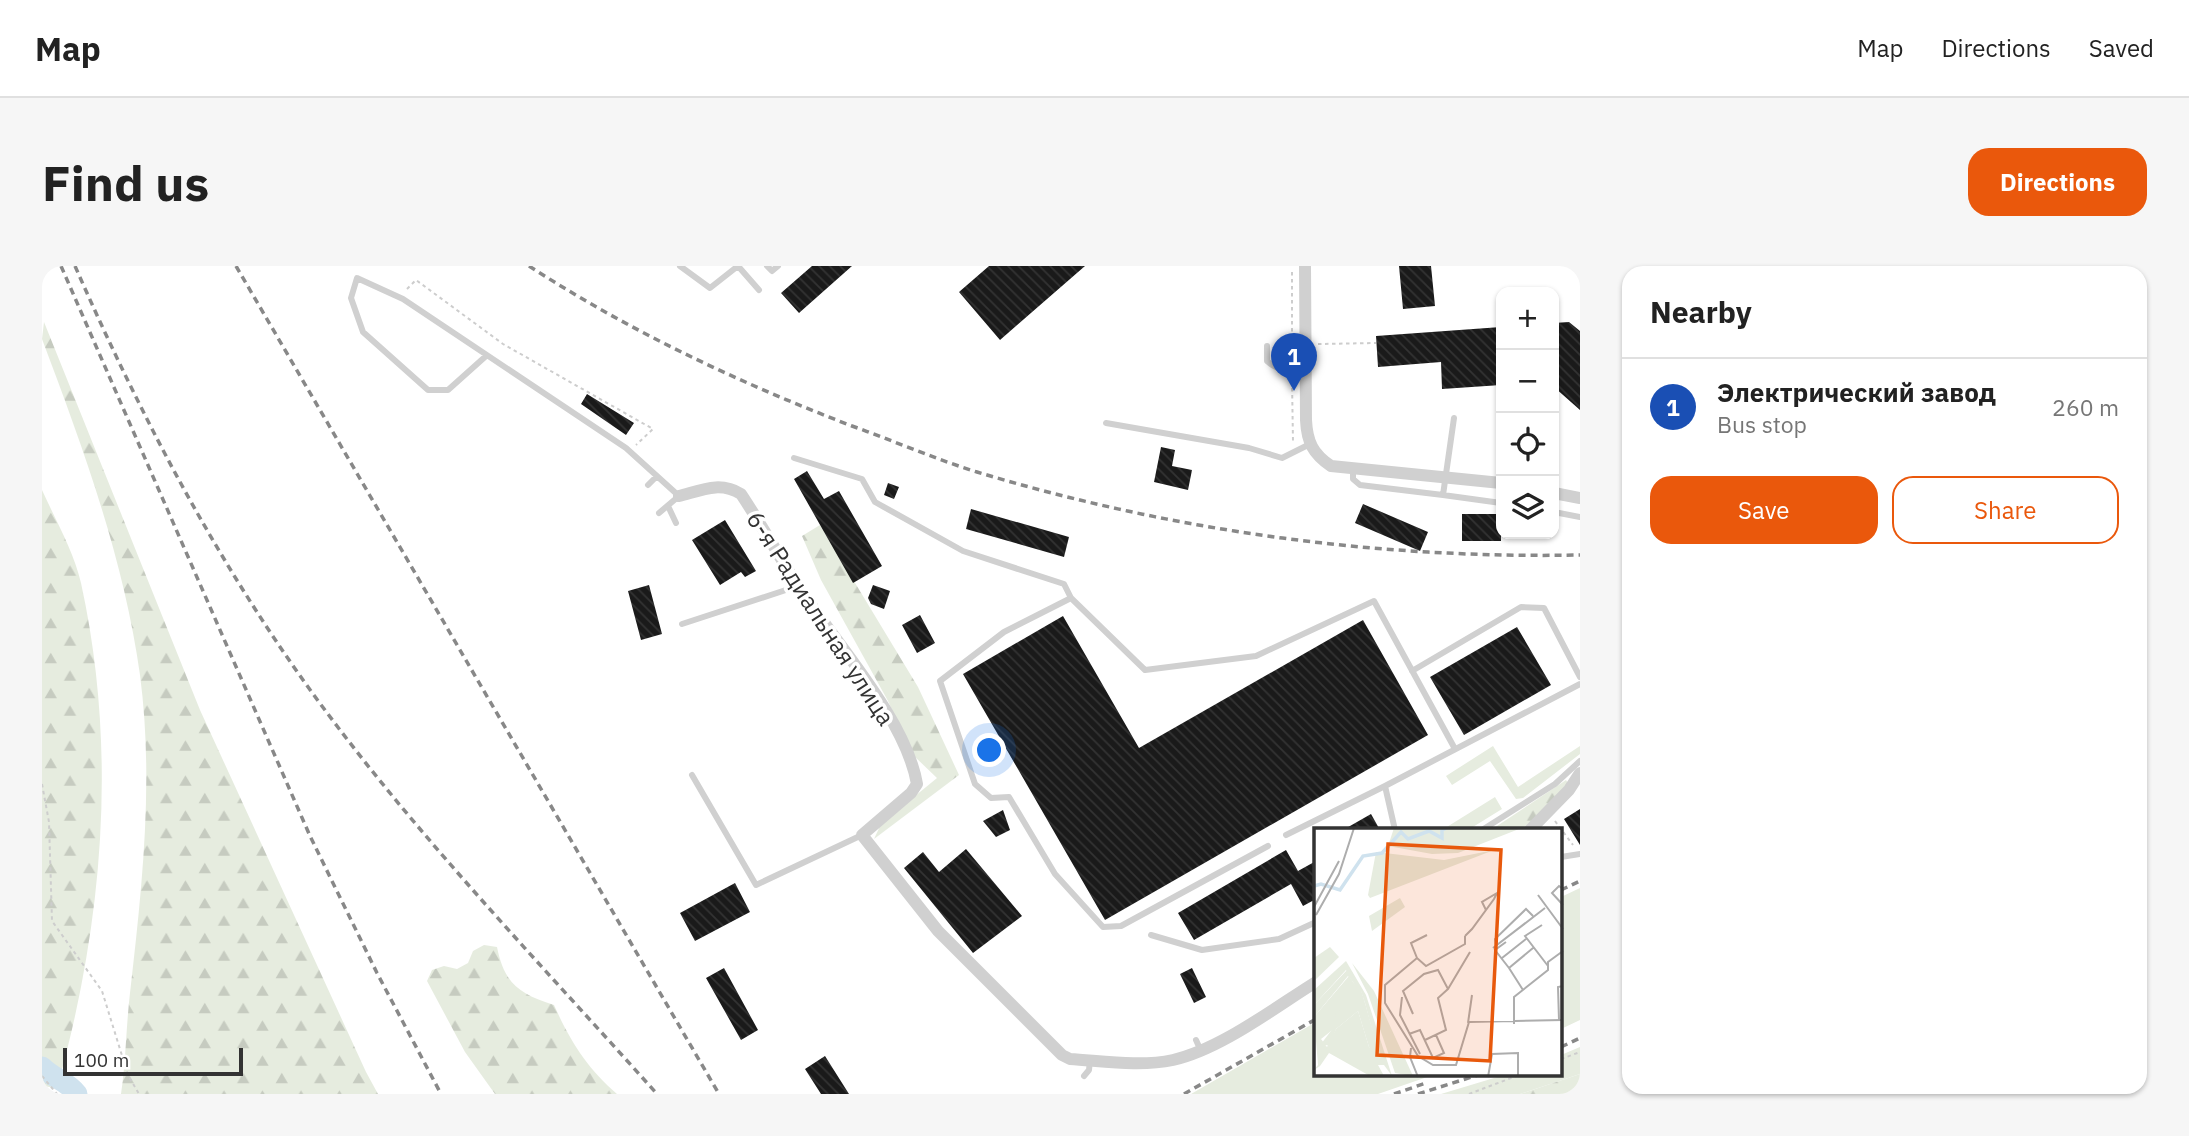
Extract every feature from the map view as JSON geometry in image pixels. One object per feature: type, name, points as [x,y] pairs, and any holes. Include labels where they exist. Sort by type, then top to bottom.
[{"type":"street","points":[[1305,266],[1298,372],[1307,435],[1316,456],[1331,466],[1496,482]]},
{"type":"street","name":"6-я Радиальная улица","points":[[680,496],[716,486],[731,488],[741,494],[798,586],[880,701],[914,770],[917,784],[911,793],[862,835]]},
{"type":"street","points":[[1559,494],[1580,498]]},
{"type":"street","points":[[1532,828],[1580,773]]},
{"type":"street","points":[[862,835],[938,931],[1062,1055],[1090,1060],[1140,1063],[1173,1060],[1314,983]]},
{"type":"lane","points":[[680,266],[710,288],[738,266],[759,290]]},
{"type":"lane","points":[[767,266],[772,271],[778,266]]},
{"type":"lane","points":[[486,356],[449,390],[428,390],[363,332],[351,298],[357,278],[402,299],[629,451],[680,496],[659,513]]},
{"type":"lane","points":[[1267,346],[1268,362],[1298,372]]},
{"type":"lane","points":[[1443,495],[1454,418]]},
{"type":"lane","points":[[1106,423],[1249,448],[1282,458],[1310,444]]},
{"type":"lane","points":[[794,458],[862,479],[875,502],[962,551],[1064,584],[1071,598],[1145,670],[1256,656],[1374,601],[1455,749]]},
{"type":"lane","points":[[1353,469],[1353,479],[1360,485],[1496,502]]},
{"type":"lane","points":[[648,485],[657,476]]},
{"type":"lane","points":[[668,506],[676,523]]},
{"type":"lane","points":[[1559,513],[1580,517]]},
{"type":"lane","points":[[682,624],[798,586]]},
{"type":"lane","points":[[1071,598],[1004,632],[940,681],[975,784],[991,798],[1009,797],[1055,874],[1103,927],[1121,926],[1268,846]]},
{"type":"lane","points":[[1412,671],[1521,607],[1544,608],[1580,677]]},
{"type":"lane","points":[[1286,835],[1580,684]]},
{"type":"lane","points":[[1485,828],[1555,784],[1580,761]]},
{"type":"lane","points":[[692,775],[756,885],[862,835]]},
{"type":"lane","points":[[1385,786],[1395,828]]},
{"type":"lane","points":[[1562,857],[1580,854]]},
{"type":"lane","points":[[1151,935],[1202,950],[1279,939],[1314,923]]},
{"type":"lane","points":[[1084,1076],[1089,1070],[1090,1060]]},
{"type":"path","points":[[1292,266],[1298,372],[1293,453]]},
{"type":"path","points":[[407,290],[416,280],[503,344],[653,429],[629,451]]},
{"type":"path","points":[[1317,344],[1377,343]]},
{"type":"path","points":[[42,784],[49,822],[52,921],[102,991],[128,1074],[139,1094]]},
{"type":"path","points":[[1548,812],[1560,828]]},
{"type":"path","points":[[1562,830],[1580,854]]},
{"type":"path","points":[[1562,1059],[1580,1052]]},
{"type":"path","points":[[42,1076],[57,1094]]},
{"type":"path","points":[[1469,1094],[1517,1076]]},
{"type":"green space","points":[[44,322],[200,710],[378,1094],[121,1094],[145,834],[144,715],[140,675],[124,589],[87,463],[42,339]]},
{"type":"green space","points":[[42,490],[69,548],[81,583],[92,646],[102,773],[95,900],[73,1026],[57,1088],[42,1086]]},
{"type":"green space","points":[[820,525],[918,687],[959,775],[874,839],[881,824],[937,778],[913,755],[888,701],[821,580],[802,536]]},
{"type":"green space","points":[[1493,746],[1518,787],[1580,746],[1580,754],[1523,798],[1516,799],[1490,761],[1452,785],[1446,776]]},
{"type":"green space","points":[[1566,780],[1568,783],[1541,814],[1523,828],[1494,828]]},
{"type":"green space","points":[[1495,797],[1502,809],[1471,828],[1445,828]]},
{"type":"green space","points":[[1580,888],[1580,1020],[1562,1029],[1562,897]]},
{"type":"green space","points":[[484,945],[497,947],[504,970],[522,991],[554,1005],[580,1053],[617,1094],[495,1094],[465,1052],[427,981],[432,970],[444,966],[457,969],[468,963],[473,951]]},
{"type":"green space","points":[[1314,1023],[1314,1076],[1430,1076],[1378,1094],[1191,1094]]},
{"type":"green space","points":[[1580,1047],[1580,1074],[1520,1094],[1441,1094],[1501,1076],[1562,1076],[1562,1055]]},
{"type":"green space","points":[[1580,1074],[1580,1094],[1520,1094]]},
{"type":"building","points":[[812,266],[852,266],[799,313],[781,293]]},
{"type":"building","points":[[989,266],[1085,266],[1000,340],[959,292]]},
{"type":"building","points":[[1399,266],[1431,266],[1435,306],[1403,309]]},
{"type":"building","points":[[1569,322],[1580,331],[1580,410],[1559,391],[1559,323]]},
{"type":"building","points":[[1496,327],[1496,385],[1442,389],[1441,362],[1378,367],[1376,336]]},
{"type":"building","points":[[587,394],[634,423],[626,435],[581,404]]},
{"type":"building","points":[[1161,447],[1175,450],[1172,466],[1192,470],[1188,490],[1154,482]]},
{"type":"building","points":[[807,471],[824,499],[839,491],[882,566],[853,583],[794,479]]},
{"type":"building","points":[[888,483],[899,487],[894,499],[884,495]]},
{"type":"building","points":[[1363,504],[1428,532],[1420,551],[1355,523]]},
{"type":"building","points":[[971,509],[1069,537],[1064,557],[966,529]]},
{"type":"building","points":[[1462,514],[1496,514],[1496,539],[1501,541],[1462,541]]},
{"type":"building","points":[[725,520],[756,571],[745,577],[741,572],[720,585],[692,540]]},
{"type":"building","points":[[649,585],[662,634],[641,640],[628,591]]},
{"type":"building","points":[[873,585],[890,591],[884,609],[871,604],[868,598]]},
{"type":"building","points":[[920,615],[935,643],[917,653],[902,625]]},
{"type":"building","points":[[1063,616],[1139,748],[1363,620],[1428,735],[1105,920],[963,674]]},
{"type":"building","points":[[1517,627],[1551,685],[1464,735],[1430,677]]},
{"type":"building","points":[[1580,809],[1580,845],[1564,819]]},
{"type":"building","points":[[1003,810],[1010,830],[996,837],[983,821]]},
{"type":"building","points":[[1371,814],[1379,828],[1346,828]]},
{"type":"building","points":[[966,849],[1022,916],[973,953],[904,868],[923,852],[939,872]]},
{"type":"building","points":[[1286,850],[1298,871],[1314,862],[1314,900],[1303,906],[1291,884],[1194,940],[1178,913]]},
{"type":"building","points":[[735,883],[750,912],[695,941],[680,913]]},
{"type":"building","points":[[724,968],[758,1030],[741,1040],[706,978]]},
{"type":"building","points":[[1192,968],[1206,997],[1194,1003],[1180,974]]},
{"type":"building","points":[[825,1056],[849,1094],[821,1094],[805,1069]]},
{"type":"waterway","points":[[42,1067],[77,1094]]},
{"type":"railway","points":[[61,266],[310,836],[377,973],[441,1094]]},
{"type":"railway","points":[[75,266],[131,386],[192,504],[260,617],[298,672],[374,774],[413,821],[657,1094]]},
{"type":"railway","points":[[236,266],[719,1094]]},
{"type":"railway","points":[[529,266],[607,313],[727,374],[852,426],[946,461],[1051,493],[1200,525],[1351,546],[1504,555],[1580,555]]},
{"type":"railway","points":[[1562,890],[1580,881]]},
{"type":"railway","points":[[1184,1094],[1314,1020]]},
{"type":"railway","points":[[1562,1047],[1580,1038]]},
{"type":"railway","points":[[1418,1094],[1475,1076]]},
{"type":"railway","points":[[1394,1094],[1426,1083]]},
{"type":"place","name":"Электрический завод","points":[[1294,391]]}]
